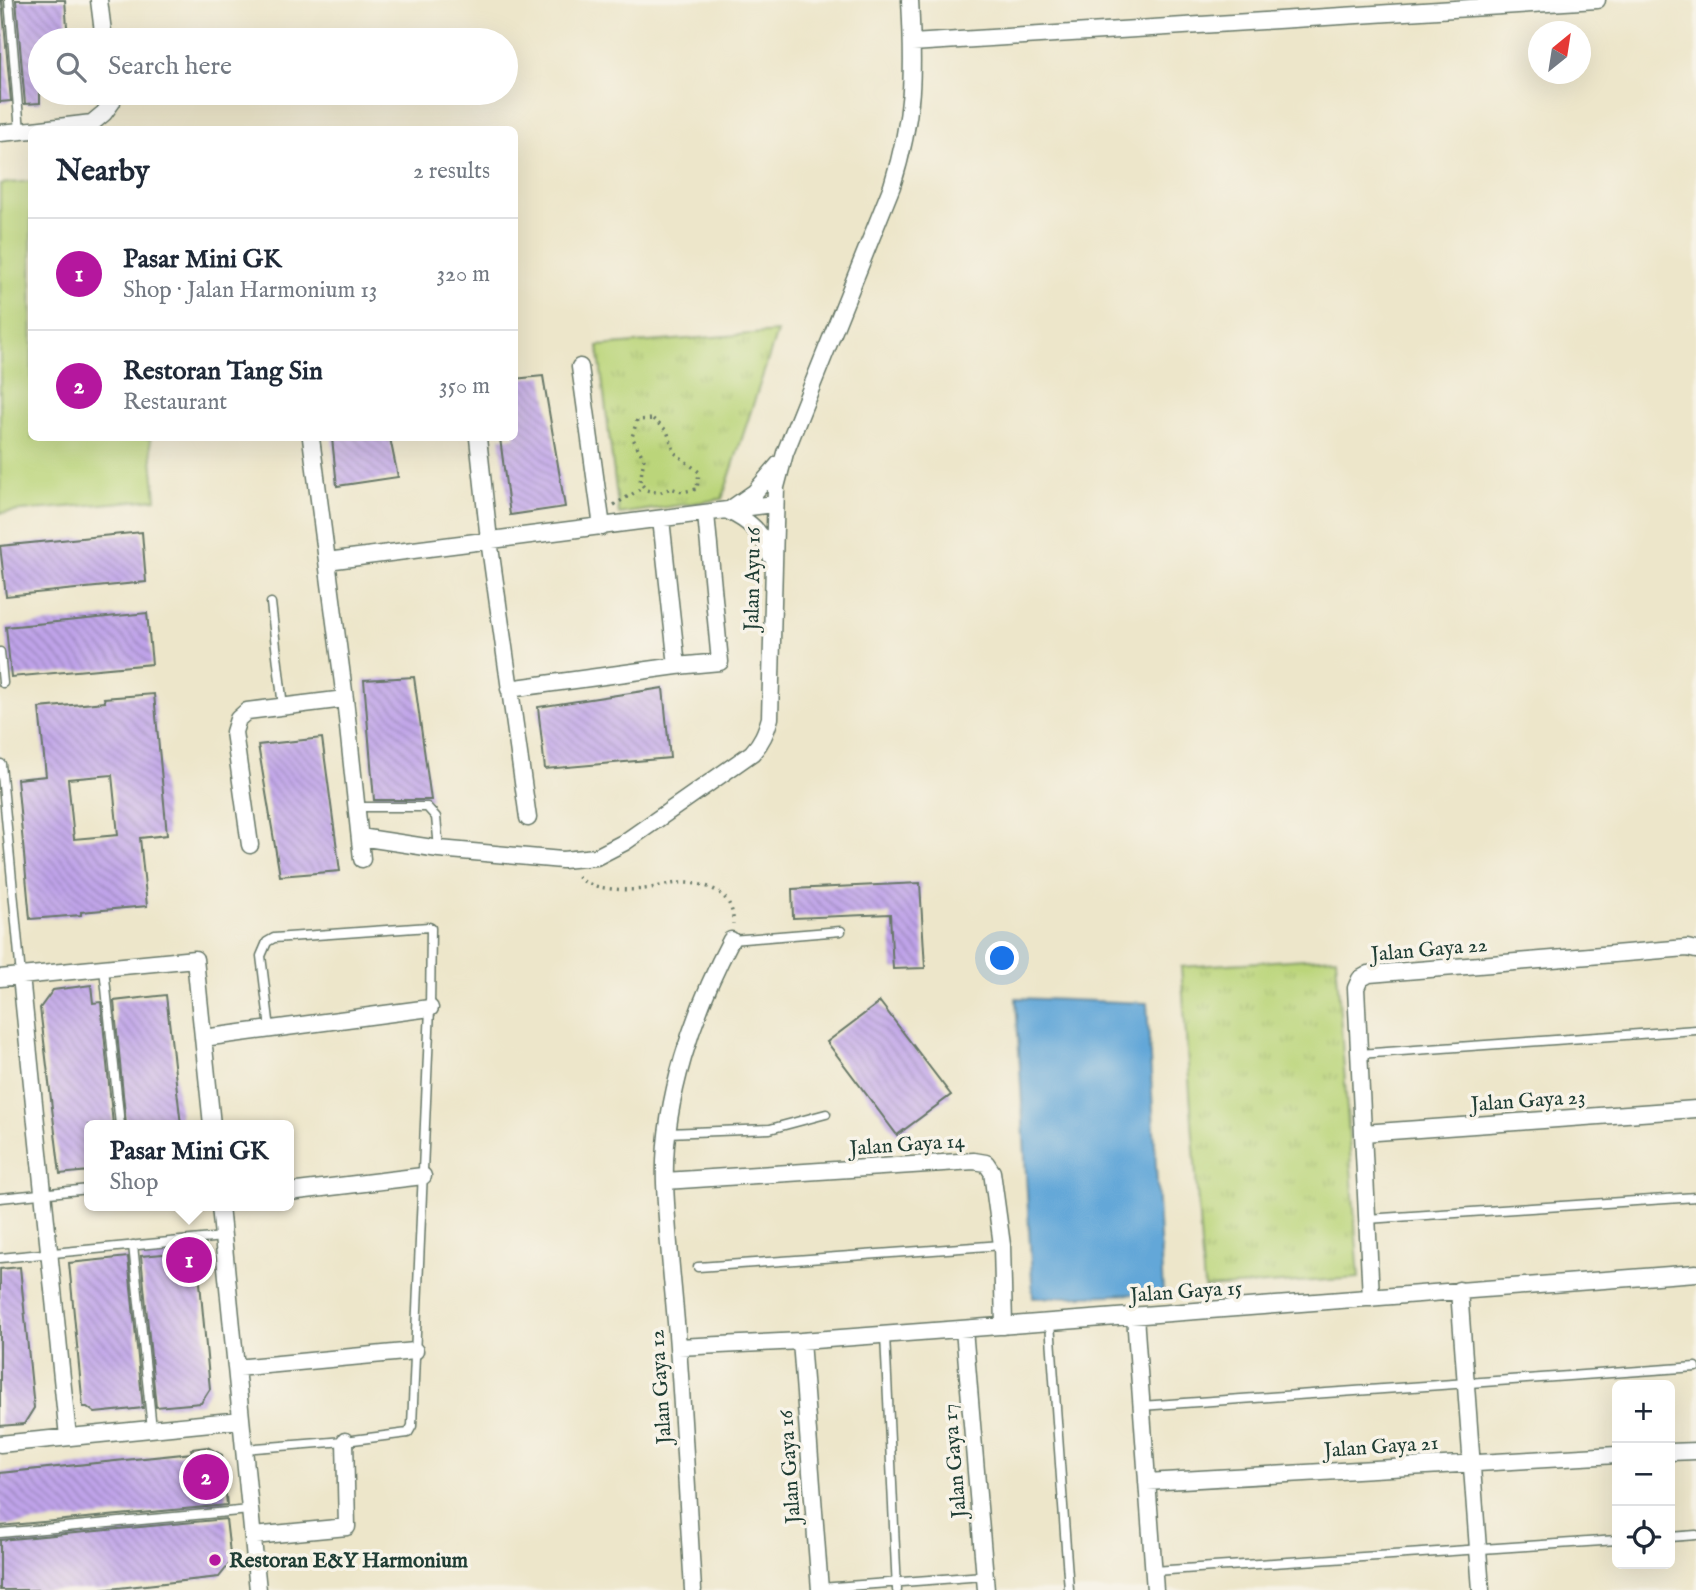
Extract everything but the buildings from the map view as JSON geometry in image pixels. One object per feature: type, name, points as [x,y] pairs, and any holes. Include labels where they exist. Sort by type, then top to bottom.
[{"type":"street","points":[[99,0],[102,28]]},
{"type":"street","name":"Jalan Ayu 16","points":[[360,837],[439,849],[572,860],[596,857],[608,853],[752,753],[760,744],[770,718],[774,504],[778,478],[785,453],[892,186],[903,149],[913,92],[910,0]]},
{"type":"street","points":[[912,43],[1339,8],[1597,0]]},
{"type":"street","points":[[65,126],[92,123],[110,105]]},
{"type":"street","points":[[0,133],[28,130]]},
{"type":"street","points":[[580,367],[602,527]]},
{"type":"street","points":[[311,441],[345,699],[362,859]]},
{"type":"street","points":[[478,441],[489,540],[528,818]]},
{"type":"street","points":[[728,511],[767,480],[785,453]]},
{"type":"street","points":[[327,561],[774,504]]},
{"type":"street","points":[[728,511],[741,517],[762,537],[773,563]]},
{"type":"street","points":[[509,689],[720,662],[706,514]]},
{"type":"street","points":[[661,519],[677,666]]},
{"type":"street","points":[[250,845],[235,725],[238,719],[247,712],[345,699]]},
{"type":"street","name":"Jalan Gaya 12","points":[[693,1590],[665,1181],[667,1133],[673,1096],[695,1023],[731,940]]},
{"type":"street","name":"Jalan Gaya 22","points":[[1371,1298],[1356,988],[1360,979],[1364,975],[1687,948],[1696,950]]},
{"type":"street","points":[[0,978],[195,959],[211,1120]]},
{"type":"street","points":[[21,976],[68,1437]]},
{"type":"street","points":[[203,1038],[430,1008]]},
{"type":"street","name":"Jalan Gaya 23","points":[[1363,1133],[1696,1109]]},
{"type":"street","name":"Jalan Gaya 14","points":[[665,1181],[974,1161],[986,1163],[992,1172],[1002,1245],[1004,1326]]},
{"type":"street","points":[[294,1191],[423,1176]]},
{"type":"street","points":[[220,1211],[258,1590]]},
{"type":"street","name":"Jalan Gaya 15","points":[[678,1347],[885,1335],[1696,1273]]},
{"type":"street","points":[[1459,1290],[1481,1590]]},
{"type":"street","points":[[1135,1316],[1155,1590]]},
{"type":"street","name":"Jalan Gaya 17","points":[[964,1329],[986,1583]]},
{"type":"street","name":"Jalan Gaya 16","points":[[801,1341],[820,1589]]},
{"type":"street","points":[[236,1368],[415,1351]]},
{"type":"street","points":[[0,1444],[241,1420]]},
{"type":"street","points":[[253,1536],[347,1527],[345,1441]]},
{"type":"street","points":[[1675,1452],[1696,1451]]},
{"type":"street","name":"Jalan Gaya 21","points":[[1147,1482],[1612,1455]]},
{"type":"lane","points":[[9,0],[28,130]]},
{"type":"lane","points":[[271,603],[283,707]]},
{"type":"lane","points":[[0,652],[3,682]]},
{"type":"lane","points":[[1,764],[21,976]]},
{"type":"lane","points":[[357,807],[427,807],[436,817],[439,849]]},
{"type":"lane","points":[[244,1449],[345,1441],[408,1433],[411,1430],[433,931],[429,927],[274,938],[267,942],[261,956],[270,1029]]},
{"type":"lane","points":[[731,940],[841,931]]},
{"type":"lane","points":[[104,968],[119,1120]]},
{"type":"lane","points":[[1359,1054],[1696,1030]]},
{"type":"lane","points":[[667,1133],[770,1129],[826,1114]]},
{"type":"lane","points":[[0,1198],[84,1190]]},
{"type":"lane","points":[[1367,1219],[1696,1197]]},
{"type":"lane","points":[[0,1258],[223,1237]]},
{"type":"lane","points":[[133,1245],[152,1429]]},
{"type":"lane","points":[[698,1267],[1002,1245]]},
{"type":"lane","points":[[1050,1322],[1069,1590]]},
{"type":"lane","points":[[885,1335],[897,1586]]},
{"type":"lane","points":[[1141,1406],[1696,1367]]},
{"type":"lane","points":[[0,1533],[250,1510]]},
{"type":"lane","points":[[1675,1537],[1696,1535]]},
{"type":"lane","points":[[1154,1571],[1612,1540]]},
{"type":"lane","points":[[820,1589],[986,1583]]},
{"type":"path","points":[[653,419],[667,431],[675,453],[699,472],[697,489],[682,492],[671,488],[659,493],[644,487],[640,482],[643,459],[632,438],[637,421],[653,419]]},
{"type":"path","points":[[617,503],[644,487]]},
{"type":"path","points":[[572,860],[580,880],[590,885],[643,889],[688,883],[718,892],[729,901],[734,912],[731,940]]},
{"type":"green space","points":[[28,181],[28,441],[150,441],[156,499],[0,513],[0,184]]},
{"type":"green space","points":[[777,332],[722,499],[619,514],[598,346]]},
{"type":"green space","points":[[1336,957],[1359,1278],[1204,1288],[1181,967]]},
{"type":"water","points":[[1016,998],[1147,1003],[1163,1293],[1033,1298]]},
{"type":"place","name":"Pasar Mini GK","points":[[189,1260]]},
{"type":"place","name":"Restoran Tang Sin","points":[[206,1477]]},
{"type":"place","name":"Restoran E&Y Harmonium","points":[[215,1560]]}]
